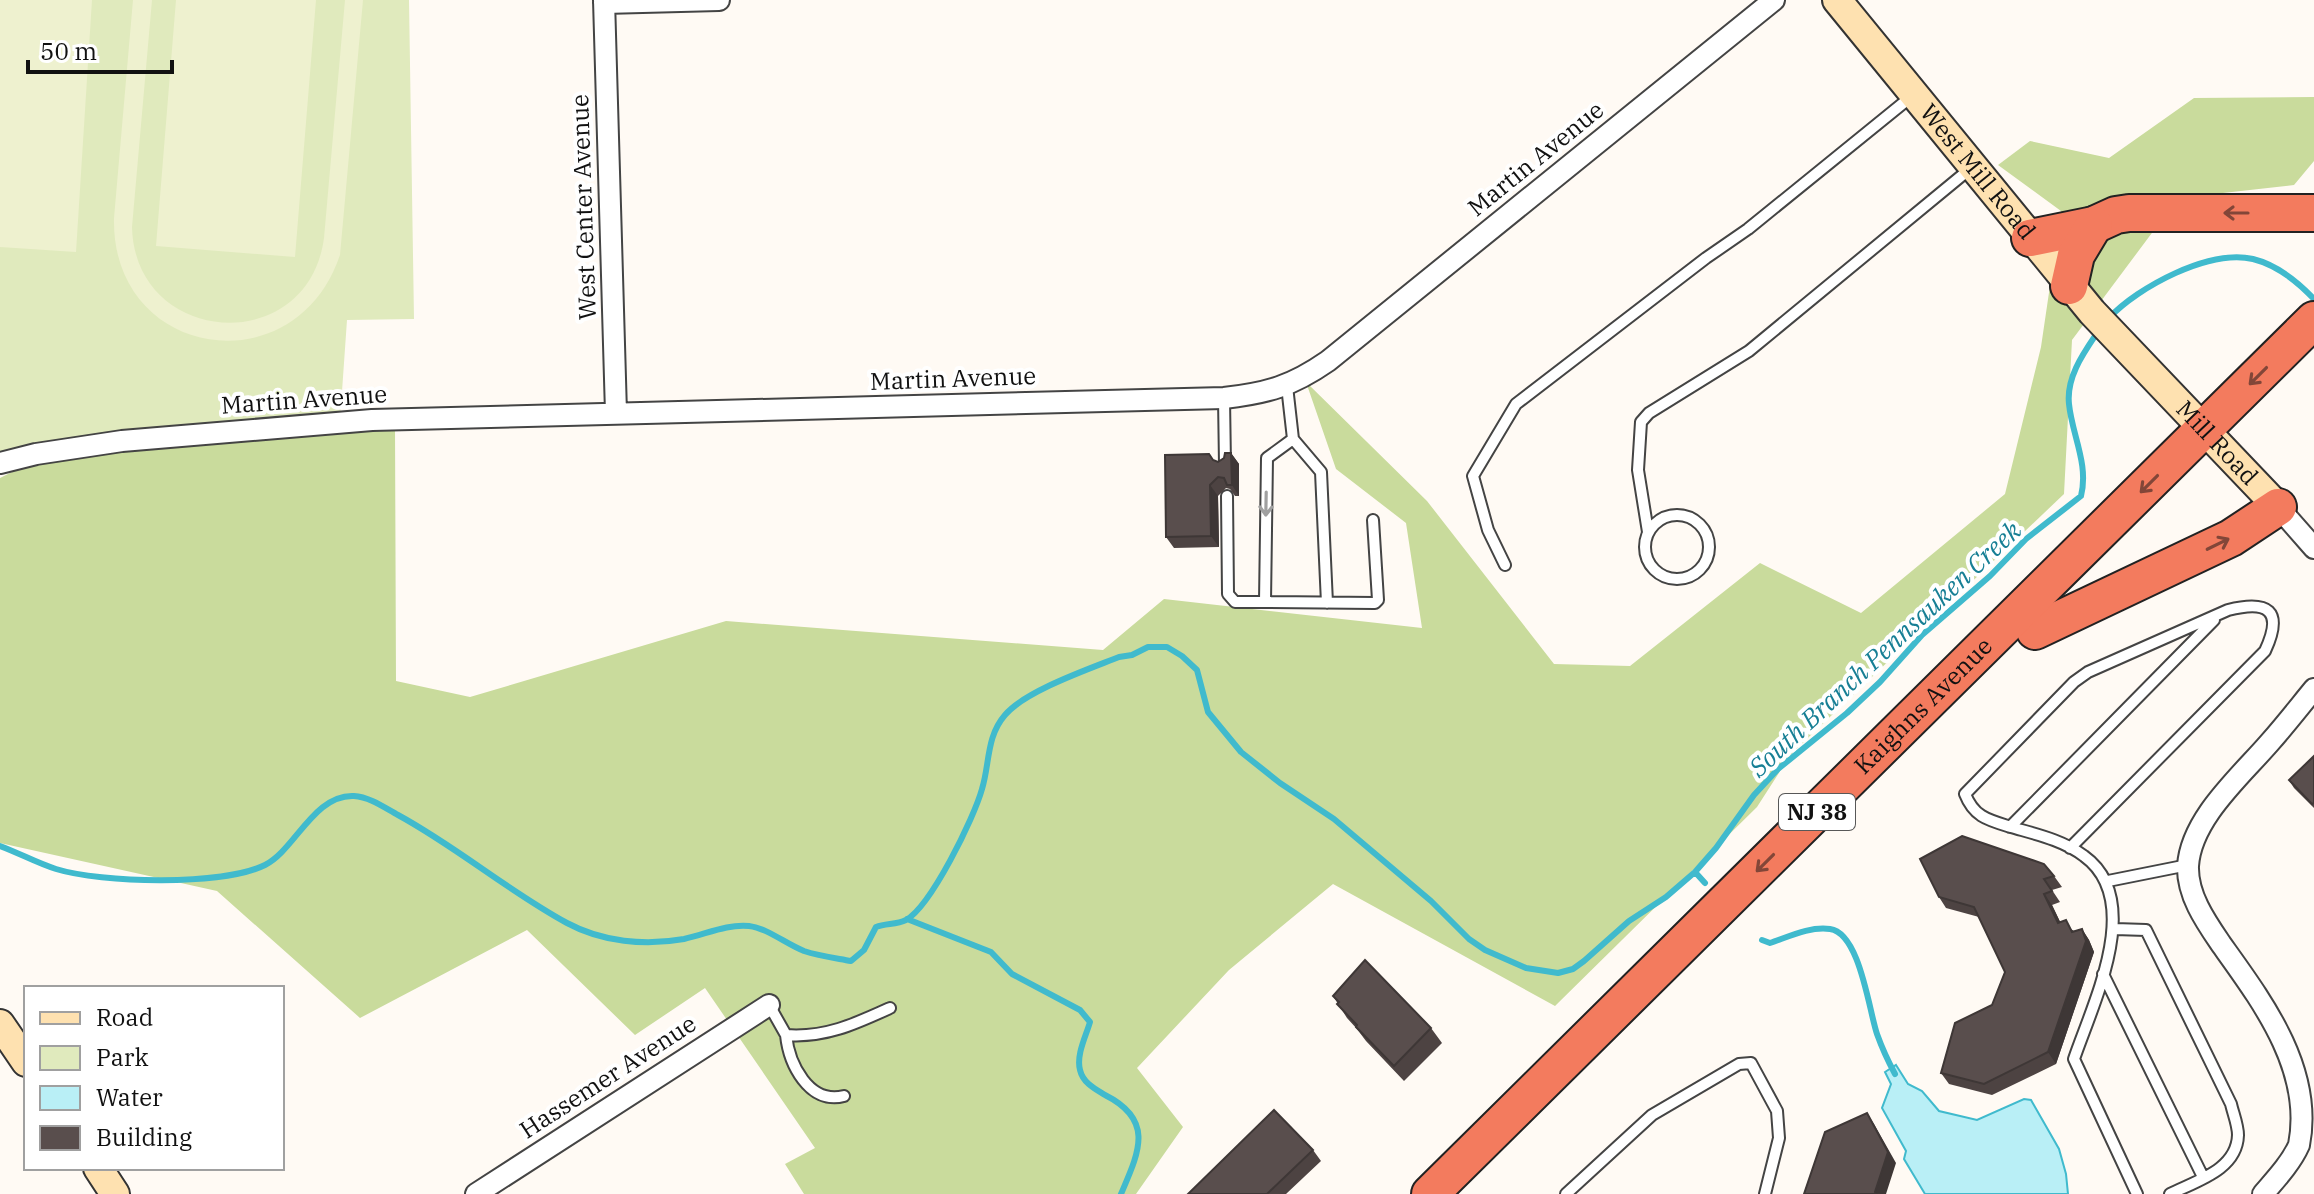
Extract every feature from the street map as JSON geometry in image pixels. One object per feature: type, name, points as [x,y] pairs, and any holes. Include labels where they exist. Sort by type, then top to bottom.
[{"type":"highway","points":[[2030,238],[2094,225],[2129,213],[2314,213]]},
{"type":"highway","points":[[2081,299],[2076,255],[2094,225]]},
{"type":"highway","name":"Kaighns Avenue","points":[[1465,1193],[2035,631],[2313,333]]},
{"type":"highway","name":"Kaighns Avenue","points":[[1430,1194],[2213,438]]},
{"type":"highway","points":[[2035,631],[2231,538],[2278,507]]},
{"type":"street","points":[[604,2],[719,0]]},
{"type":"street","name":"Martin Avenue","points":[[0,463],[36,454],[122,441],[372,420],[1224,398],[1264,393],[1299,381],[1328,361],[1774,0]]},
{"type":"street","name":"West Mill Road","points":[[1837,0],[2030,238],[2118,341]]},
{"type":"street","name":"West Center Avenue","points":[[604,2],[616,413]]},
{"type":"street","name":"Mill Road","points":[[2118,341],[2314,548]]},
{"type":"street","points":[[2263,1194],[2283,1171],[2299,1145],[2306,1097],[2303,1070],[2290,1040],[2206,923],[2194,897],[2188,865],[2196,839],[2220,795],[2314,689]]},
{"type":"street","name":"Hassemer Avenue","points":[[476,1194],[769,1005]]},
{"type":"street","points":[[0,1024],[24,1059]]},
{"type":"street","points":[[99,1170],[115,1194]]},
{"type":"lane","points":[[1505,565],[1488,530],[1473,476],[1516,404],[1748,229],[1913,95]]},
{"type":"lane","points":[[1648,532],[1663,517],[1685,515],[1703,527],[1708,537],[1707,558],[1694,574],[1684,579],[1663,577],[1648,563],[1644,542],[1648,532],[1638,470],[1641,422],[1649,413],[1749,351],[1972,167]]},
{"type":"lane","points":[[1287,386],[1293,439],[1321,472],[1327,603]]},
{"type":"lane","points":[[1224,398],[1225,465]]},
{"type":"lane","points":[[1265,602],[1267,458],[1293,439]]},
{"type":"lane","points":[[1227,496],[1228,594],[1235,602],[1375,603],[1378,600],[1373,520]]},
{"type":"lane","points":[[2070,848],[2265,651],[2275,630],[2271,614],[2263,606],[2249,605],[2221,614],[2088,672],[2074,682],[1965,794],[1970,807],[1980,817],[2054,840],[2085,856],[2108,881],[2115,929],[2074,1059],[2137,1194]]},
{"type":"lane","points":[[2010,827],[2221,614]]},
{"type":"lane","points":[[2108,881],[2188,865]]},
{"type":"lane","points":[[2115,929],[2146,930],[2231,1104],[2238,1133],[2235,1149],[2224,1167],[2170,1194]]},
{"type":"lane","points":[[2103,974],[2203,1177]]},
{"type":"lane","points":[[769,1005],[786,1035],[791,1061],[799,1076],[820,1095],[829,1099],[844,1096]]},
{"type":"lane","points":[[786,1035],[826,1034],[890,1008]]},
{"type":"lane","points":[[1566,1194],[1652,1115],[1739,1064],[1751,1063],[1777,1111],[1779,1138],[1765,1194]]},
{"type":"green space","points":[[0,0],[409,0],[414,319],[347,320],[340,420],[36,460],[29,444],[0,454]]},
{"type":"green space","points":[[0,0],[92,0],[76,252],[0,247]]},
{"type":"green space","points":[[133,0],[152,0],[132,227],[140,267],[161,296],[190,315],[223,322],[257,319],[288,304],[311,277],[324,238],[345,0],[363,0],[340,255],[317,297],[285,325],[248,339],[209,339],[172,327],[142,302],[121,266],[114,218]]},
{"type":"green space","points":[[176,0],[316,0],[295,257],[156,246]]},
{"type":"green space","points":[[2314,97],[2314,161],[2294,185],[2178,198],[2072,340],[2064,494],[1791,754],[1757,807],[1555,1006],[1333,884],[1229,970],[1137,1068],[1183,1127],[1136,1194],[804,1194],[785,1164],[815,1148],[705,988],[635,1035],[527,930],[360,1018],[217,891],[0,843],[0,478],[36,460],[340,420],[395,427],[396,681],[470,697],[726,621],[1103,650],[1164,599],[1422,628],[1406,523],[1336,469],[1306,382],[1427,501],[1554,664],[1630,666],[1760,563],[1861,613],[2005,494],[2041,347],[2061,211],[1998,165],[2030,141],[2109,158],[2194,98]]},
{"type":"water","points":[[1896,1065],[1908,1084],[1922,1091],[1939,1111],[1977,1120],[2024,1099],[2031,1100],[2059,1149],[2068,1194],[1925,1194],[1904,1159],[1906,1151],[1882,1108],[1891,1084],[1885,1072]]},
{"type":"building","points":[[1225,453],[1231,453],[1232,485],[1227,485],[1224,478],[1218,477],[1210,485],[1211,536],[1166,537],[1165,455],[1209,454],[1218,462]]},
{"type":"building","points":[[2314,756],[2314,803],[2312,804],[2289,780]]},
{"type":"building","points":[[1962,836],[2044,864],[2054,876],[2044,879],[2052,891],[2044,894],[2058,923],[2066,920],[2072,932],[2082,929],[2086,941],[2048,1052],[1984,1084],[1941,1073],[1955,1023],[1992,1005],[2005,972],[1974,907],[1939,897],[1920,859]]},
{"type":"building","points":[[1365,960],[1431,1028],[1394,1066],[1356,1027],[1333,996]]},
{"type":"building","points":[[1274,1110],[1313,1150],[1267,1194],[1188,1194]]},
{"type":"building","points":[[1867,1113],[1888,1152],[1876,1194],[1804,1194],[1825,1132]]},
{"type":"waterway","name":"South Branch Pennsauken Creek","points":[[2109,318],[2138,294],[2175,273],[2235,257],[2270,265],[2294,280],[2314,299]]},
{"type":"waterway","name":"South Branch Pennsauken Creek","points":[[0,846],[76,874],[162,880],[221,876],[265,865],[276,858],[327,804],[354,796],[377,803],[545,910],[595,934],[624,941],[654,942],[684,939],[732,926],[749,926],[804,951],[851,961],[864,950],[876,927],[906,920],[916,912],[939,880],[977,802],[985,779],[991,741],[999,723],[1014,706],[1042,689],[1119,657],[1148,647],[1167,647],[1197,670],[1208,712],[1241,752],[1334,819],[1431,901],[1469,939],[1485,950],[1526,968],[1558,973],[1573,969],[1584,961],[1629,921],[1666,897],[1695,872],[1778,769],[1847,713],[1922,635],[1990,576],[2026,539],[2081,496],[2083,472],[2069,404],[2070,384],[2078,364],[2099,330]]},
{"type":"waterway","points":[[1695,872],[1705,883]]},
{"type":"waterway","points":[[907,919],[991,952],[1012,974],[1080,1010],[1090,1022],[1079,1058],[1082,1075],[1090,1085],[1121,1105],[1137,1126],[1137,1151],[1121,1194]]},
{"type":"waterway","points":[[1762,940],[1770,943],[1815,929],[1830,929],[1840,934],[1856,958],[1877,1034],[1895,1074]]}]
